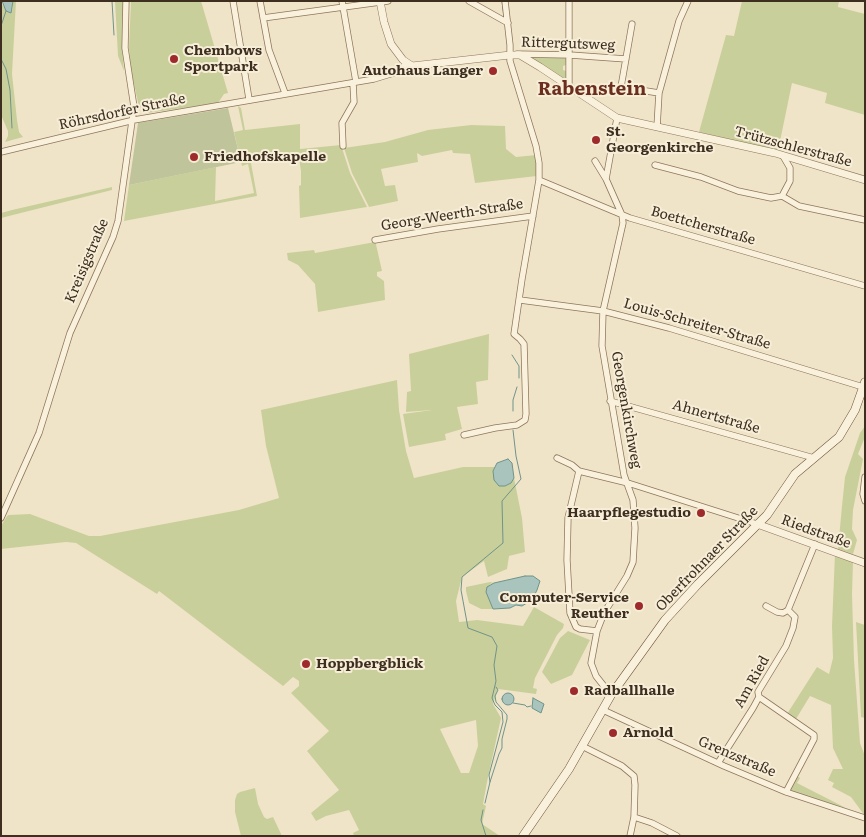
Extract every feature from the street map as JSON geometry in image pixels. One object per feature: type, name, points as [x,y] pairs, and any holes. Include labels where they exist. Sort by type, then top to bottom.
[{"type":"main road","name":"Oberfrohnaer Straße","points":[[527,834],[582,746],[611,695],[665,620],[680,602],[767,515],[795,474],[839,437],[855,410],[864,384]]},
{"type":"street","name":"Kreisigstraße","points":[[1,518],[39,434],[70,333],[113,237],[118,221],[134,120],[134,107],[125,48],[126,1]]},
{"type":"street","points":[[233,1],[249,100]]},
{"type":"street","points":[[260,1],[269,50],[285,93]]},
{"type":"street","points":[[263,18],[343,5],[388,1]]},
{"type":"street","points":[[469,1],[508,23]]},
{"type":"street","name":"Georg-Weerth-Straße","points":[[464,435],[495,428],[517,426],[525,420],[526,378],[524,344],[514,334],[539,180],[536,146],[510,61],[505,1]]},
{"type":"street","points":[[569,1],[569,87]]},
{"type":"street","points":[[657,127],[659,93],[679,21],[688,1]]},
{"type":"street","points":[[380,2],[391,44],[406,64]]},
{"type":"street","points":[[343,5],[355,83],[354,102],[342,123],[343,146]]},
{"type":"street","name":"Rittergutsweg","points":[[632,24],[621,87],[659,93]]},
{"type":"street","name":"Rittergutsweg","points":[[510,55],[570,55],[626,59]]},
{"type":"street","name":"Trützschlerstraße","points":[[406,64],[418,66],[520,55],[617,118],[784,156],[865,180]]},
{"type":"street","name":"Röhrsdorfer Straße","points":[[1,152],[134,120],[285,93],[355,83],[396,72],[406,64]]},
{"type":"street","points":[[606,179],[617,118]]},
{"type":"street","points":[[782,196],[790,181],[790,168],[784,156]]},
{"type":"street","points":[[595,161],[606,179],[622,215]]},
{"type":"street","points":[[655,165],[701,177],[738,191],[771,198],[782,196],[799,206],[865,220]]},
{"type":"street","name":"Boettcherstraße","points":[[539,180],[622,215],[664,229],[865,286]]},
{"type":"street","name":"Georgenkirchweg","points":[[611,695],[596,676],[591,663],[597,631],[604,613],[624,582],[633,562],[635,546],[633,500],[624,475],[602,346],[603,311],[622,223],[622,215]]},
{"type":"street","name":"Georg-Weerth-Straße","points":[[376,240],[438,229],[533,216]]},
{"type":"street","name":"Louis-Schreiter-Straße","points":[[520,300],[603,311],[684,332],[864,384]]},
{"type":"street","name":"Ahnertstraße","points":[[610,401],[814,458]]},
{"type":"street","points":[[557,458],[572,465],[579,471],[628,483],[758,524]]},
{"type":"street","points":[[579,471],[568,518],[567,560],[570,612],[576,627],[597,631]]},
{"type":"street","points":[[865,477],[863,494],[865,501]]},
{"type":"street","name":"Riedstraße","points":[[758,524],[865,563]]},
{"type":"street","points":[[766,606],[777,612],[783,613],[788,610],[815,544]]},
{"type":"street","name":"Am Ried","points":[[718,763],[753,708],[759,697],[758,692],[790,638],[795,617],[788,610]]},
{"type":"street","points":[[759,697],[814,735],[814,739],[786,792]]},
{"type":"street","name":"Grenzstraße","points":[[603,710],[786,792],[865,818]]},
{"type":"street","points":[[582,746],[622,766],[634,776],[634,817],[630,836]]},
{"type":"street","points":[[634,817],[652,823],[676,836]]},
{"type":"green space","points":[[1,1],[3,6],[12,11],[13,1],[16,1],[12,74],[19,132],[23,137],[5,142],[8,131],[1,115]]},
{"type":"green space","points":[[115,1],[124,1],[122,49],[124,71],[118,56]]},
{"type":"green space","name":"Chembows Sportpark","points":[[131,1],[201,1],[228,93],[224,94],[218,103],[147,113],[139,107],[131,70],[129,48]]},
{"type":"green space","points":[[742,1],[839,1],[838,7],[865,14],[865,115],[825,103],[827,93],[792,83],[778,151],[699,132],[726,35],[734,36]]},
{"type":"green space","points":[[527,56],[566,57],[566,65],[563,66],[563,70],[566,71],[566,80]]},
{"type":"green space","points":[[238,106],[241,108],[245,130],[300,124],[300,149],[341,145],[350,173],[367,207],[300,218],[299,186],[301,185],[301,171],[298,152],[251,160],[250,158],[248,163],[251,163],[257,196],[124,221],[129,185],[216,167],[215,201],[254,193],[248,164],[242,166],[234,132],[243,130]]},
{"type":"green space","points":[[228,108],[241,162],[129,185],[138,123]]},
{"type":"green space","points":[[471,125],[505,126],[506,149],[516,157],[536,155],[537,176],[475,183],[470,154],[453,153],[452,150],[422,156],[417,153],[418,162],[381,169],[385,186],[395,185],[398,201],[369,207],[352,173],[344,148],[385,142],[428,130]]},
{"type":"green space","points":[[112,187],[112,190],[1,218],[1,213]]},
{"type":"green space","points":[[375,240],[382,271],[377,272],[377,276],[384,281],[385,300],[318,312],[315,284],[298,265],[288,260],[287,253],[314,250],[315,253],[375,242]]},
{"type":"green space","points":[[489,334],[488,380],[476,382],[478,404],[457,407],[462,429],[445,434],[446,440],[409,447],[403,414],[432,410],[406,412],[407,392],[411,391],[409,354]]},
{"type":"green space","points":[[397,380],[399,410],[406,451],[414,478],[463,467],[495,467],[493,471],[505,486],[511,483],[514,478],[522,518],[525,552],[509,556],[507,569],[488,577],[484,561],[462,577],[456,601],[459,622],[477,620],[523,626],[534,607],[564,624],[535,678],[533,688],[537,689],[536,694],[498,689],[493,704],[501,718],[483,804],[486,806],[482,824],[500,836],[354,836],[353,833],[359,830],[349,810],[326,816],[316,821],[311,813],[339,790],[307,751],[329,731],[291,693],[299,686],[299,681],[293,677],[283,686],[159,591],[157,594],[76,543],[66,542],[1,549],[1,526],[9,515],[30,514],[89,536],[100,536],[239,510],[279,498],[266,446],[261,410]],"holes":[[[476,720],[478,746],[469,773],[461,773],[440,729]]]},
{"type":"green space","points":[[865,426],[865,437],[858,454],[863,459],[853,510],[852,529],[857,540],[853,554],[838,549],[842,506],[845,477],[860,433]]},
{"type":"green space","points":[[835,553],[853,562],[854,660],[860,743],[865,756],[865,816],[851,797],[832,787],[834,783],[828,780],[833,769],[843,769],[833,748],[831,705],[810,696],[796,719],[787,714],[817,667],[829,674],[833,658],[832,626]]},
{"type":"green space","points":[[490,582],[494,583],[490,584],[488,596],[493,609],[481,609],[469,603],[466,587]]},
{"type":"green space","points":[[856,622],[865,625],[865,718],[861,717]]},
{"type":"green space","points":[[568,631],[590,640],[572,675],[551,684],[542,672],[560,638]]},
{"type":"green space","points":[[797,776],[800,778],[797,783],[846,808],[791,792],[790,788]]},
{"type":"green space","points":[[255,788],[258,804],[264,817],[267,819],[273,817],[282,836],[241,836],[235,812],[235,800],[240,792]]},
{"type":"water","points":[[2,1],[13,1],[11,13],[6,11]]},
{"type":"water","points":[[508,459],[512,463],[514,478],[511,483],[499,486],[494,480],[493,471],[497,463]]},
{"type":"water","points":[[533,576],[540,581],[532,600],[522,606],[516,605],[510,608],[493,609],[486,592],[487,587],[494,583]]},
{"type":"water","points":[[510,693],[513,694],[513,704],[506,705],[503,704],[502,697],[503,694]]},
{"type":"water","points":[[533,698],[544,704],[541,713],[532,708]]},
{"type":"waterway","points":[[112,1],[114,35]]},
{"type":"waterway","points":[[502,1],[504,17]]},
{"type":"waterway","points":[[1,26],[6,11]]},
{"type":"waterway","points":[[1,59],[6,69],[10,90],[12,128]]},
{"type":"waterway","points":[[512,355],[519,366],[519,378]]},
{"type":"waterway","points":[[513,411],[513,400],[517,387]]},
{"type":"waterway","points":[[485,803],[490,782],[489,775],[503,722],[502,712],[495,705],[492,698],[496,681],[494,665],[497,646],[492,637],[468,628],[461,590],[462,577],[503,543],[502,501],[521,479],[513,430]]},
{"type":"waterway","points":[[490,782],[502,748],[502,739],[507,719],[507,715],[496,702],[495,696],[498,690],[496,687]]},
{"type":"waterway","points":[[513,703],[527,707],[531,706]]},
{"type":"waterway","points":[[483,810],[481,820],[486,836]]},
{"type":"place","name":"Chembows Sportpark","points":[[174,59]]},
{"type":"place","name":"Autohaus Langer","points":[[493,71]]},
{"type":"place","name":"St. Georgenkirche","points":[[596,140]]},
{"type":"place","name":"Friedhofskapelle","points":[[194,157]]},
{"type":"place","name":"Haarpflegestudio","points":[[701,513]]},
{"type":"place","name":"Computer-Service Reuther","points":[[639,606]]},
{"type":"place","name":"Hoppbergblick","points":[[306,664]]},
{"type":"place","name":"Radballhalle","points":[[574,691]]},
{"type":"place","name":"Arnold","points":[[613,733]]},
{"type":"district","name":"Rabenstein","points":[[592,89]]}]
